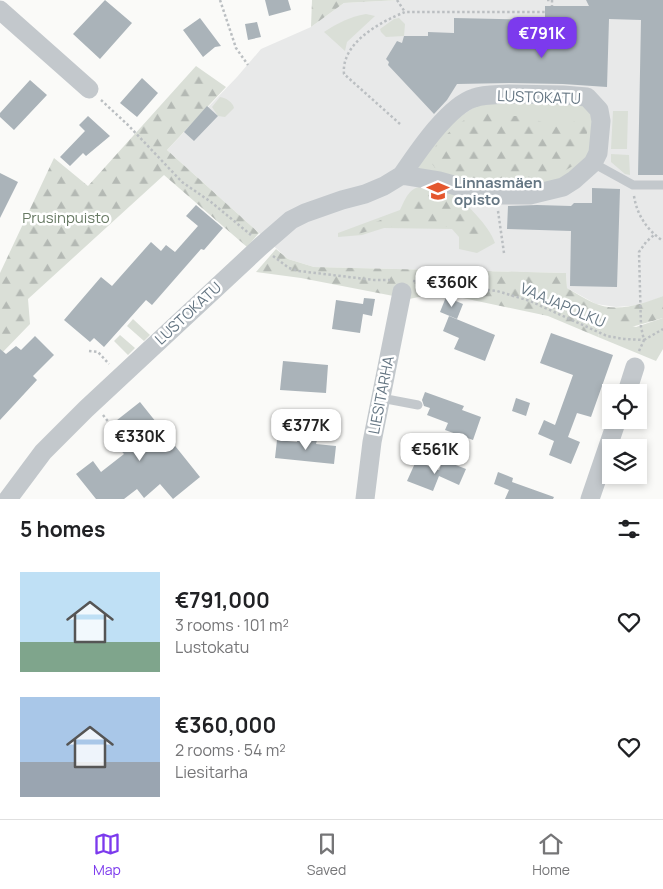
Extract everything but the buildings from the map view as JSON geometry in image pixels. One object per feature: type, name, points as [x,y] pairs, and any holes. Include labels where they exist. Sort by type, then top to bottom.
[{"type":"street","points":[[0,10],[89,89]]},
{"type":"street","name":"LUSTOKATU","points":[[8,499],[43,452],[86,409],[261,246],[291,220],[326,204],[366,194],[384,186],[402,174],[429,137],[460,105],[473,98],[489,95],[548,94],[578,95],[587,98],[599,110],[598,153],[593,163]]},
{"type":"street","points":[[402,174],[495,195],[530,195],[563,187],[593,163]]},
{"type":"street","name":"LIESITARHA","points":[[365,499],[372,442],[399,293]]},
{"type":"street","points":[[630,384],[635,367]]},
{"type":"street","points":[[590,499],[615,429]]},
{"type":"lane","points":[[593,163],[633,184],[663,184]]},
{"type":"lane","points":[[381,398],[418,405]]},
{"type":"path","points":[[220,0],[236,48],[248,65]]},
{"type":"path","points":[[397,0],[404,12]]},
{"type":"path","points":[[547,0],[552,0],[552,6]]},
{"type":"path","points":[[400,124],[344,74],[343,64],[348,53],[367,31],[388,18],[404,12],[545,12]]},
{"type":"path","points":[[89,89],[128,124],[182,182],[211,202],[251,235]]},
{"type":"path","points":[[633,184],[636,207],[640,218],[663,241]]},
{"type":"path","points":[[495,195],[504,253]]},
{"type":"path","points":[[654,234],[639,252],[641,327],[644,340],[663,329]]},
{"type":"path","name":"VAAJAPOLKU","points":[[269,254],[275,256],[290,268],[299,271],[374,280],[399,293],[476,287],[497,291],[530,301],[607,336],[644,340]]},
{"type":"path","points":[[89,351],[98,352],[110,364]]},
{"type":"path","points":[[100,412],[122,439]]},
{"type":"shaded area","name":"Linnasmäen opisto","points":[[400,0],[663,0],[663,296],[642,305],[616,307],[596,304],[567,288],[566,273],[314,267],[288,259],[167,150],[237,77],[261,49],[311,27],[344,3]]},
{"type":"green space","points":[[312,0],[400,0],[344,3],[311,27]]},
{"type":"green space","points":[[366,14],[375,16],[347,42],[345,51],[324,32],[344,21]]},
{"type":"green space","points":[[399,18],[405,24],[404,36],[386,37],[380,29],[394,19]]},
{"type":"green space","name":"Prusinpuisto","points":[[196,66],[226,87],[167,150],[259,233],[247,247],[164,175],[28,299],[30,324],[0,355],[0,273],[54,158],[88,186]]},
{"type":"green space","points":[[220,97],[229,101],[234,108],[225,117],[218,116],[212,107]]},
{"type":"green space","points":[[579,102],[591,114],[594,129],[587,163],[548,187],[492,189],[417,170],[440,134],[469,110],[482,103]]},
{"type":"green space","points":[[482,109],[499,109],[507,116],[523,116],[561,128],[585,116],[588,122],[587,133],[576,164],[556,176],[535,182],[511,185],[474,181],[435,168],[427,156],[452,130]]},
{"type":"green space","points":[[613,111],[628,111],[627,149],[611,149]]},
{"type":"green space","points":[[611,154],[629,155],[630,175],[625,174],[611,162]]},
{"type":"green space","points":[[422,186],[457,192],[488,229],[495,243],[477,253],[459,249],[459,237],[452,229],[384,228],[362,235],[338,237],[338,233],[400,210],[410,192]]},
{"type":"green space","points":[[423,188],[457,194],[470,215],[488,233],[485,242],[471,241],[455,226],[403,225],[355,233],[356,230],[403,211],[413,193]]},
{"type":"green space","points":[[276,249],[288,259],[314,267],[566,273],[567,288],[602,306],[629,306],[663,296],[663,318],[628,328],[603,319],[598,337],[548,316],[439,293],[409,299],[301,278],[256,272]]},
{"type":"green space","points":[[663,318],[663,349],[656,361],[598,337],[603,319],[636,327]]},
{"type":"green space","points":[[133,319],[150,335],[144,341],[127,326]]},
{"type":"green space","points":[[120,335],[135,348],[128,355],[114,341]]},
{"type":"place","name":"Linnasmäen opisto","points":[[438,191]]}]
